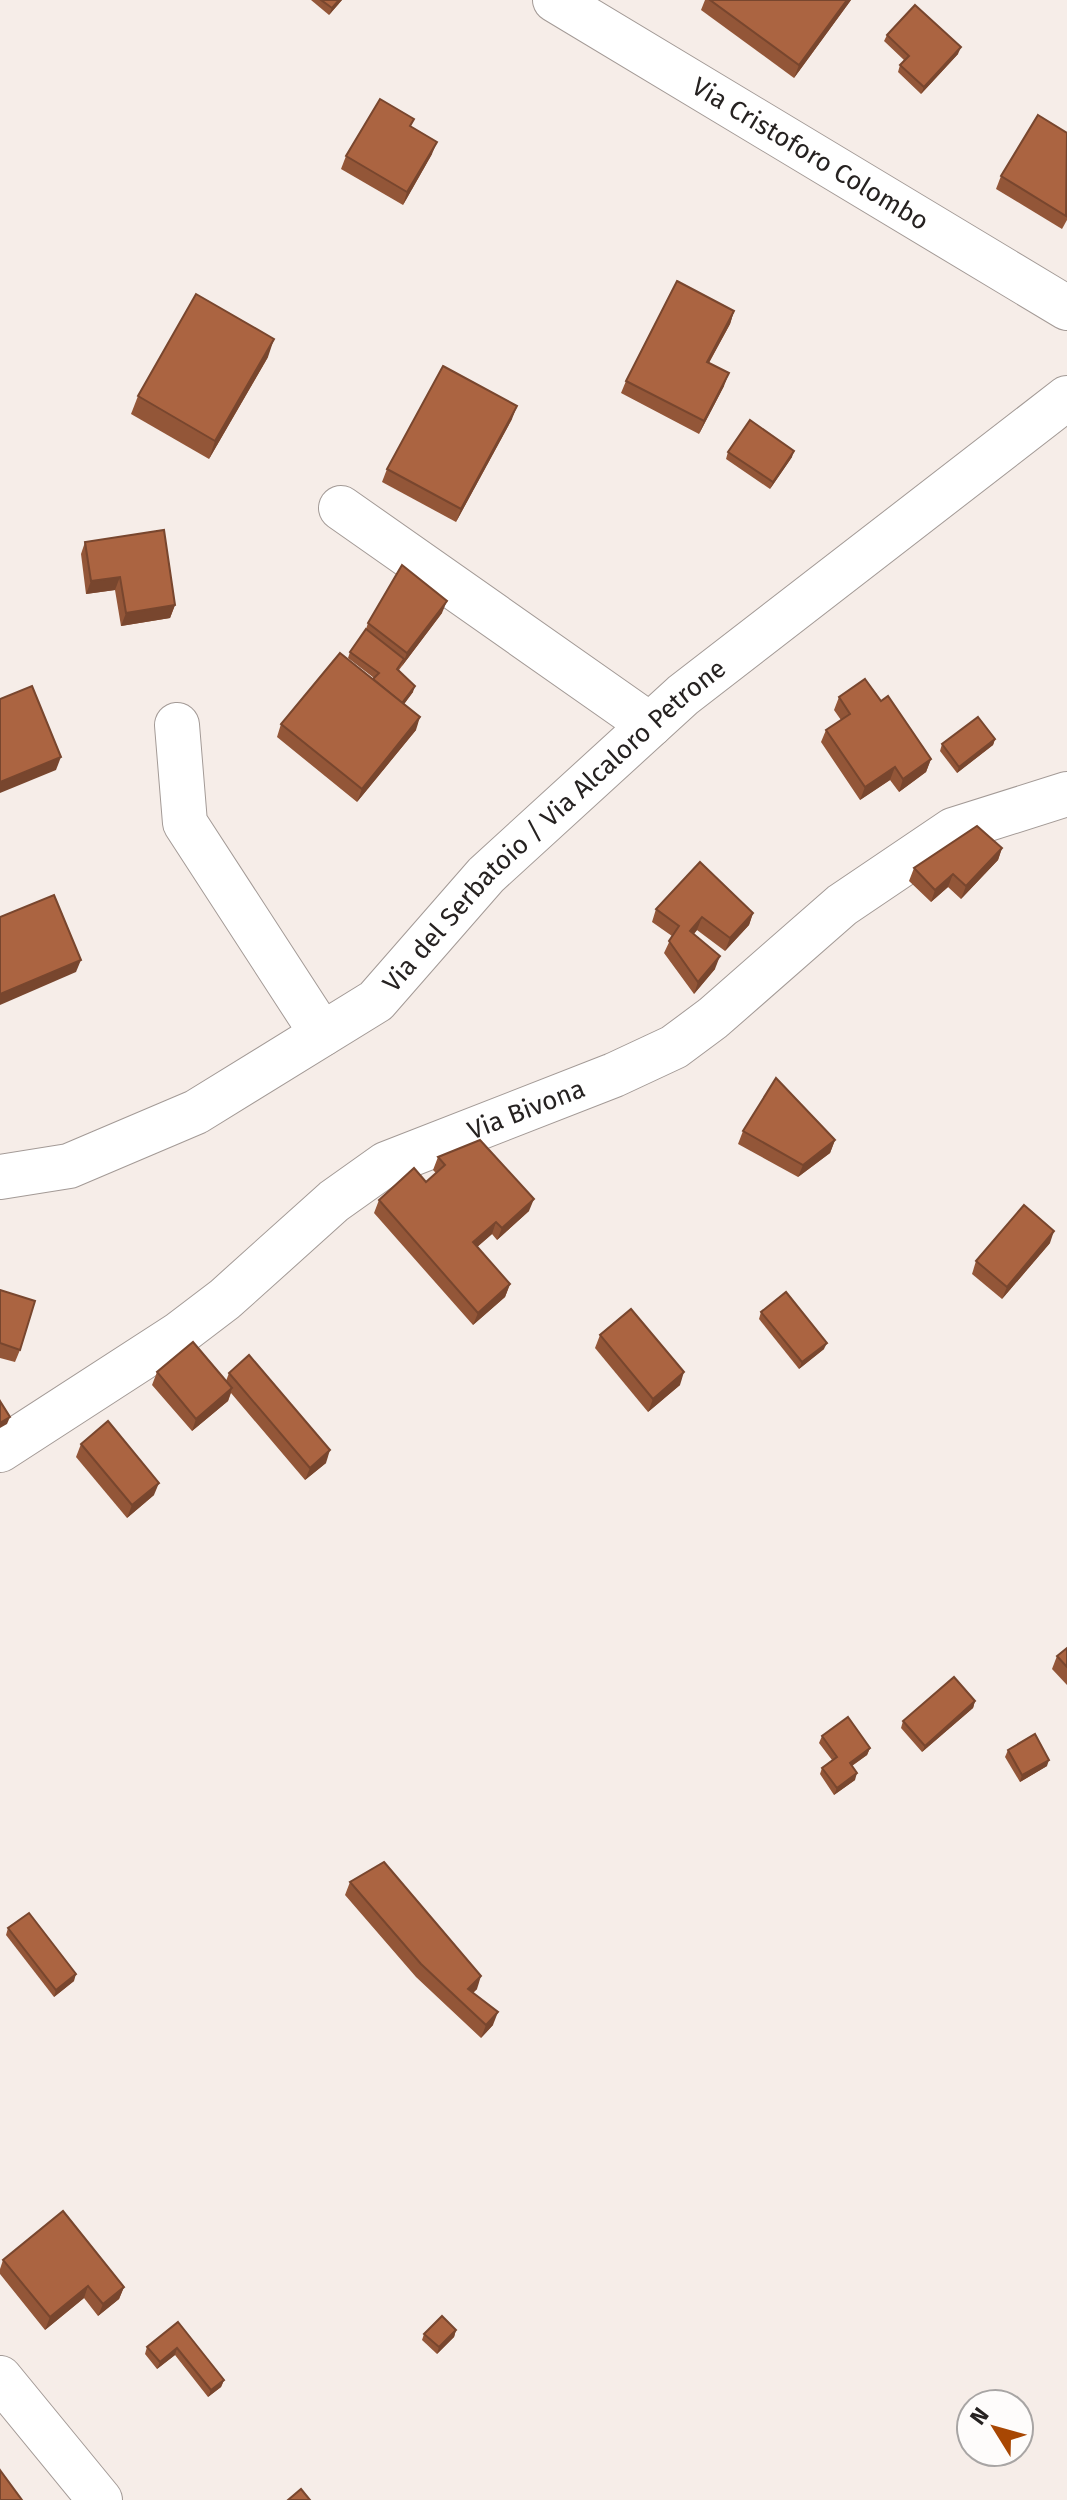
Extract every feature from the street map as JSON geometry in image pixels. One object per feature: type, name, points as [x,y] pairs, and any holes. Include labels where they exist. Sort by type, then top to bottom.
[{"type":"street","name":"Via Cristoforo Colombo","points":[[555,0],[1067,308]]},
{"type":"street","name":"Via del Serbatoio / Via Alcaloro Petrone","points":[[0,1177],[69,1166],[196,1112],[376,1001],[486,875],[683,695],[1067,398]]},
{"type":"street","points":[[341,508],[650,725]]},
{"type":"street","points":[[177,725],[185,823],[322,1034]]},
{"type":"street","name":"Via Bivona","points":[[0,1450],[202,1317],[334,1201],[386,1164],[614,1075],[674,1047],[713,1018],[842,905],[953,830],[1067,794]]},
{"type":"street","points":[[0,2378],[100,2500]]},
{"type":"building","points":[[321,0],[339,0],[332,8]]},
{"type":"building","points":[[710,0],[847,0],[799,65]]},
{"type":"building","points":[[915,5],[961,47],[924,87],[900,65],[909,56],[887,35]]},
{"type":"building","points":[[380,99],[414,119],[410,126],[437,142],[407,192],[346,156]]},
{"type":"building","points":[[1038,115],[1067,133],[1066,216],[1001,176]]},
{"type":"building","points":[[677,281],[734,311],[707,362],[729,373],[704,421],[626,381]]},
{"type":"building","points":[[196,294],[274,339],[215,441],[138,396]]},
{"type":"building","points":[[443,366],[517,406],[461,509],[387,469]]},
{"type":"building","points":[[750,420],[794,451],[773,482],[728,452]]},
{"type":"building","points":[[164,530],[175,605],[126,613],[120,577],[91,581],[85,542]]},
{"type":"building","points":[[402,565],[447,601],[407,653],[368,623]]},
{"type":"building","points":[[366,629],[404,659],[397,669],[415,686],[402,703],[373,679],[379,673],[350,652]]},
{"type":"building","points":[[340,653],[420,717],[362,789],[281,724]]},
{"type":"building","points":[[865,679],[881,701],[888,696],[931,759],[903,779],[895,767],[865,787],[826,730],[850,714],[839,697]]},
{"type":"building","points":[[32,686],[61,757],[0,782],[0,699]]},
{"type":"building","points":[[978,717],[995,739],[959,767],[942,744]]},
{"type":"building","points":[[977,826],[1002,848],[966,886],[953,874],[935,890],[914,868]]},
{"type":"building","points":[[700,862],[753,913],[730,938],[702,917],[690,931],[720,956],[698,982],[669,941],[679,926],[656,909]]},
{"type":"building","points":[[54,895],[81,960],[0,994],[0,917]]},
{"type":"building","points":[[776,1078],[835,1140],[803,1165],[743,1131]]},
{"type":"building","points":[[480,1140],[534,1199],[502,1228],[496,1222],[473,1242],[510,1284],[478,1313],[379,1200],[414,1168],[426,1182],[445,1165],[438,1157]]},
{"type":"building","points":[[1024,1205],[1054,1231],[1007,1287],[976,1261]]},
{"type":"building","points":[[0,1290],[35,1301],[20,1350],[0,1343]]},
{"type":"building","points":[[786,1292],[827,1343],[802,1362],[761,1312]]},
{"type":"building","points":[[631,1309],[684,1372],[653,1399],[600,1335]]},
{"type":"building","points":[[193,1342],[232,1388],[196,1419],[157,1372]]},
{"type":"building","points":[[249,1355],[330,1450],[310,1468],[229,1373]]},
{"type":"building","points":[[0,1401],[10,1417],[0,1423]]},
{"type":"building","points":[[108,1421],[159,1483],[132,1505],[81,1444]]},
{"type":"building","points":[[1067,1648],[1067,1667],[1057,1656]]},
{"type":"building","points":[[954,1677],[975,1701],[925,1746],[903,1721]]},
{"type":"building","points":[[848,1717],[870,1748],[850,1763],[857,1773],[837,1788],[822,1768],[837,1757],[822,1736]]},
{"type":"building","points":[[1035,1734],[1049,1760],[1022,1775],[1008,1750]]},
{"type":"building","points":[[384,1862],[481,1976],[468,1989],[498,2012],[486,2025],[421,1964],[350,1882]]},
{"type":"building","points":[[29,1913],[76,1974],[56,1990],[8,1928]]},
{"type":"building","points":[[63,2211],[124,2287],[103,2304],[88,2286],[50,2317],[3,2260]]},
{"type":"building","points":[[442,2316],[456,2330],[439,2347],[424,2334]]},
{"type":"building","points":[[178,2322],[224,2380],[211,2390],[177,2348],[160,2362],[147,2347]]},
{"type":"building","points":[[0,2470],[22,2500],[0,2500]]},
{"type":"building","points":[[301,2489],[310,2500],[288,2500]]}]
